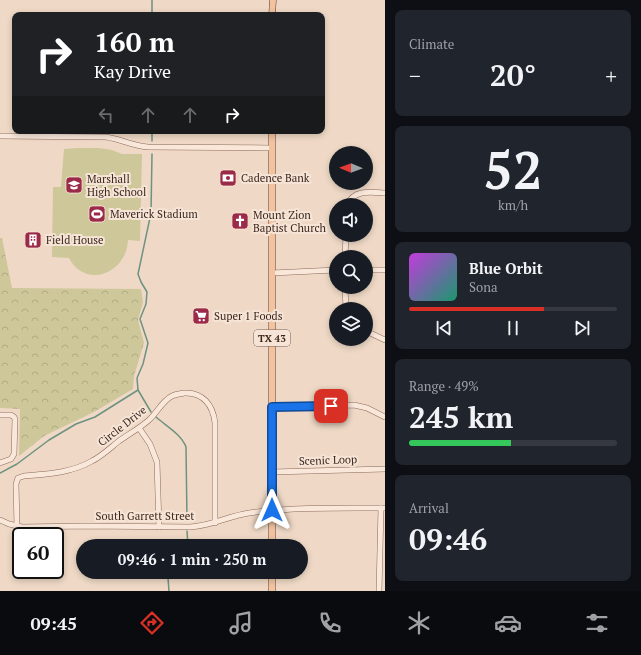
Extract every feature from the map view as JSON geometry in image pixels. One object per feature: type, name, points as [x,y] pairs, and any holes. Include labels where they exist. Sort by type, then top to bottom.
[{"type":"main road","points":[[272,12],[273,0]]},
{"type":"main road","name":"TX 43","points":[[272,134],[272,539]]},
{"type":"main road","points":[[272,579],[272,591]]},
{"type":"street","points":[[0,136],[106,137],[148,147],[272,148]]},
{"type":"street","points":[[351,198],[359,193],[385,192]]},
{"type":"street","points":[[272,273],[329,270]]},
{"type":"street","points":[[373,270],[385,270]]},
{"type":"street","points":[[373,334],[385,340]]},
{"type":"street","name":"Circle Drive","points":[[16,526],[16,484],[18,478],[68,471],[82,466],[103,454],[139,428],[151,418],[166,400],[176,394],[186,393],[202,397],[208,404],[213,414],[215,423],[215,523]]},
{"type":"street","points":[[272,407],[354,406],[367,408],[385,416]]},
{"type":"street","points":[[0,415],[11,415],[15,419],[14,454],[11,459],[0,463]]},
{"type":"street","points":[[139,428],[150,444],[156,458],[159,526]]},
{"type":"street","name":"Scenic Loop","points":[[272,472],[385,469]]},
{"type":"street","points":[[380,591],[383,508]]},
{"type":"street","name":"South Garrett Street","points":[[0,521],[22,527],[200,526],[244,514],[272,510],[383,508]]},
{"type":"green space","name":"Maverick Stadium","points":[[99,148],[112,150],[122,154],[142,154],[140,241],[128,240],[126,252],[121,261],[113,269],[95,275],[85,273],[76,268],[69,258],[52,257],[53,187],[61,187],[64,149]]},
{"type":"green space","points":[[0,238],[2,238],[12,288],[141,289],[143,302],[138,320],[144,343],[134,376],[133,389],[94,412],[44,436],[19,456],[20,409],[0,408]]},
{"type":"waterway","points":[[152,0],[152,12]]},
{"type":"waterway","points":[[152,134],[152,141]]},
{"type":"waterway","points":[[0,473],[17,464],[49,440],[76,424],[95,417],[138,390],[137,378],[143,364],[148,343],[140,319],[146,304],[147,292],[138,274],[151,213],[152,154]]},
{"type":"waterway","points":[[138,390],[151,412]]},
{"type":"waterway","points":[[156,417],[177,434],[184,442],[186,447],[187,521]]},
{"type":"waterway","points":[[187,531],[188,539]]},
{"type":"waterway","points":[[168,579],[169,591]]},
{"type":"place","name":"Cadence Bank","points":[[228,178]]},
{"type":"place","name":"Marshall High School","points":[[74,185]]},
{"type":"place","name":"Maverick Stadium","points":[[97,214]]},
{"type":"place","name":"Mount Zion Baptist Church","points":[[240,221]]},
{"type":"place","name":"Field House","points":[[33,240]]},
{"type":"place","name":"Super 1 Foods","points":[[201,316]]},
{"type":"route","points":[[272,510],[272,407],[331,406]]}]
